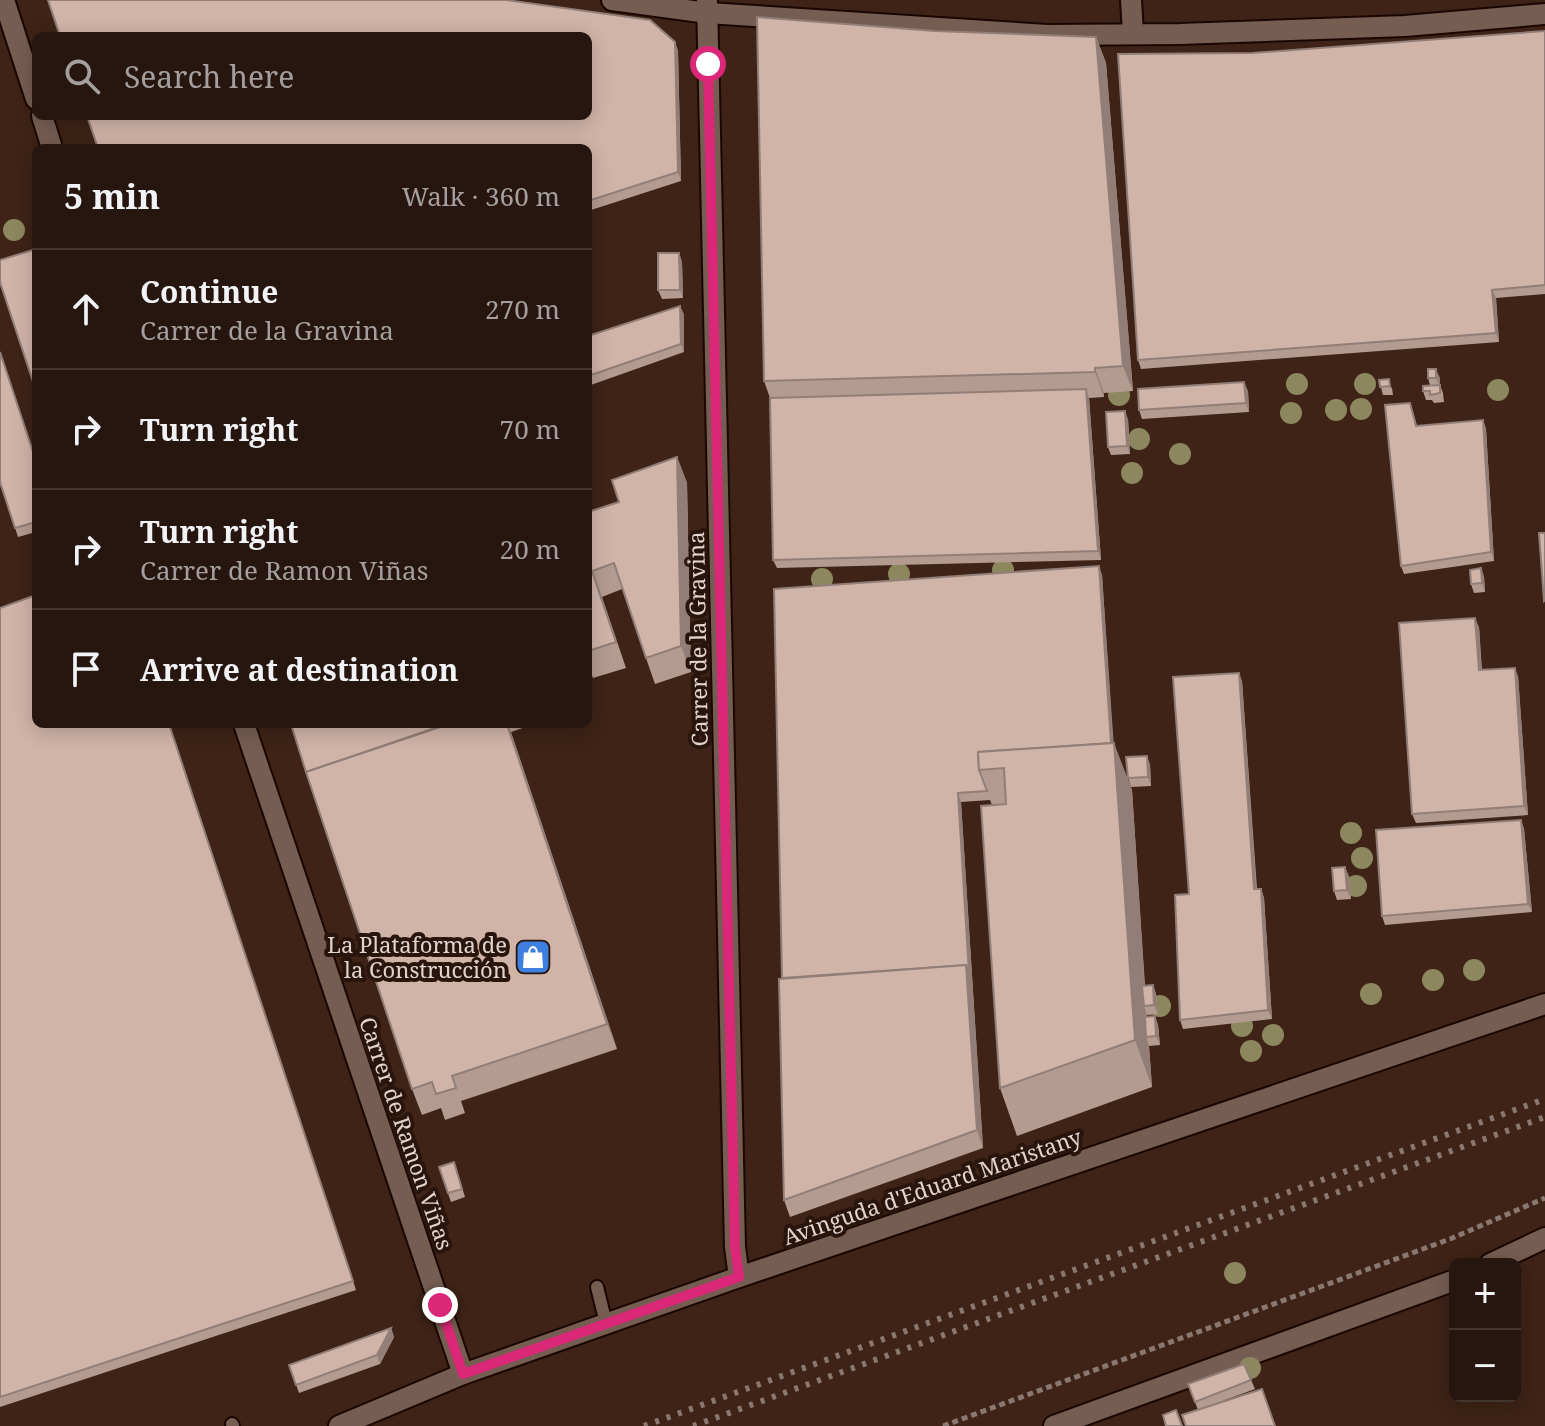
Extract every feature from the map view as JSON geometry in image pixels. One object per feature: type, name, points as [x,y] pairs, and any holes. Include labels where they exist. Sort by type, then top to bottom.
[{"type":"street","points":[[4,0],[32,87]]},
{"type":"street","points":[[612,0],[1047,35],[1405,26],[1545,14]]},
{"type":"street","points":[[1131,0],[1133,33]]},
{"type":"street","name":"Carrer de la Gravina","points":[[707,7],[735,1247],[739,1277]]},
{"type":"street","points":[[43,120],[51,144]]},
{"type":"street","name":"Carrer de Ramon Viñas","points":[[245,728],[463,1374]]},
{"type":"street","name":"Avinguda d'Eduard Maristany","points":[[339,1426],[463,1374],[606,1323],[1545,1004]]},
{"type":"street","points":[[1503,1258],[1545,1238]]},
{"type":"street","points":[[1054,1426],[1449,1282]]},
{"type":"lane","points":[[597,1287],[606,1323]]},
{"type":"path","points":[[943,1426],[1450,1239],[1545,1198]]},
{"type":"shaded area","points":[[0,0],[1545,0],[1545,1426],[0,1426]]},
{"type":"building","points":[[48,0],[506,0],[650,20],[675,42],[678,172],[592,200],[592,144],[97,144],[88,120],[592,120],[592,32],[59,32]]},
{"type":"building","points":[[757,17],[935,31],[1096,37],[1123,366],[1095,368],[1095,372],[764,381]]},
{"type":"building","points":[[1545,31],[1545,285],[1492,290],[1496,333],[1138,360],[1118,54],[1252,53]]},
{"type":"building","points":[[32,250],[32,379],[0,282],[0,260]]},
{"type":"building","points":[[658,253],[679,253],[680,290],[658,290]]},
{"type":"building","points":[[680,306],[681,344],[592,375],[592,335]]},
{"type":"building","points":[[0,352],[32,449],[32,523],[15,528],[0,482]]},
{"type":"building","points":[[1428,369],[1436,369],[1436,378],[1428,378]]},
{"type":"building","points":[[1389,379],[1390,386],[1380,387],[1379,380]]},
{"type":"building","points":[[1244,382],[1246,403],[1139,410],[1138,389]]},
{"type":"building","points":[[1440,385],[1440,393],[1430,395],[1430,391],[1423,391],[1423,386]]},
{"type":"building","points":[[1086,389],[1098,551],[773,560],[770,398]]},
{"type":"building","points":[[1410,403],[1416,426],[1483,420],[1491,552],[1401,566],[1385,405]]},
{"type":"building","points":[[1125,411],[1127,446],[1108,447],[1106,412]]},
{"type":"building","points":[[677,457],[681,646],[646,658],[614,563],[592,571],[592,511],[619,502],[612,480]]},
{"type":"building","points":[[1539,533],[1545,533],[1544,601]]},
{"type":"building","points":[[1099,566],[1111,743],[978,752],[979,770],[987,791],[958,793],[969,974],[966,965],[782,978],[774,589]]},
{"type":"building","points":[[1481,568],[1482,583],[1471,584],[1470,570]]},
{"type":"building","points":[[592,571],[616,642],[592,650]]},
{"type":"building","points":[[32,596],[32,728],[170,728],[353,1281],[0,1397],[0,608]]},
{"type":"building","points":[[1475,618],[1479,670],[1515,668],[1524,806],[1412,814],[1399,623]]},
{"type":"building","points":[[1239,673],[1254,889],[1261,889],[1268,1010],[1180,1020],[1175,895],[1189,894],[1173,677]]},
{"type":"building","points":[[292,728],[435,728],[306,772]]},
{"type":"building","points":[[437,728],[508,728],[607,1024],[452,1076],[456,1088],[436,1094],[432,1082],[412,1089],[306,772]]},
{"type":"building","points":[[1114,743],[1135,1040],[1000,1088],[981,806],[1006,804],[1004,768],[979,770],[978,752]]},
{"type":"building","points":[[1147,756],[1148,777],[1128,778],[1126,757]]},
{"type":"building","points":[[1521,820],[1528,904],[1382,916],[1376,830]]},
{"type":"building","points":[[1345,867],[1347,890],[1334,891],[1332,868]]},
{"type":"building","points":[[966,965],[977,1130],[784,1200],[779,979]]},
{"type":"building","points":[[1153,985],[1154,1005],[1144,1006],[1142,986]]},
{"type":"building","points":[[1155,1016],[1156,1036],[1146,1037],[1145,1017]]},
{"type":"building","points":[[454,1162],[462,1189],[448,1193],[439,1167]]},
{"type":"building","points":[[391,1328],[377,1355],[296,1385],[289,1365]]},
{"type":"building","points":[[1244,1364],[1251,1380],[1195,1402],[1188,1384]]},
{"type":"building","points":[[1262,1389],[1275,1426],[1186,1426],[1182,1415]]},
{"type":"building","points":[[1176,1410],[1182,1426],[1166,1426],[1163,1415]]},
{"type":"railway","points":[[644,1426],[1545,1099]]},
{"type":"railway","points":[[693,1426],[1545,1117]]},
{"type":"place","name":"La Plataforma de la Construcción","points":[[533,957]]},
{"type":"route","points":[[440,1305],[463,1374],[739,1277],[735,1247],[708,64]]}]
